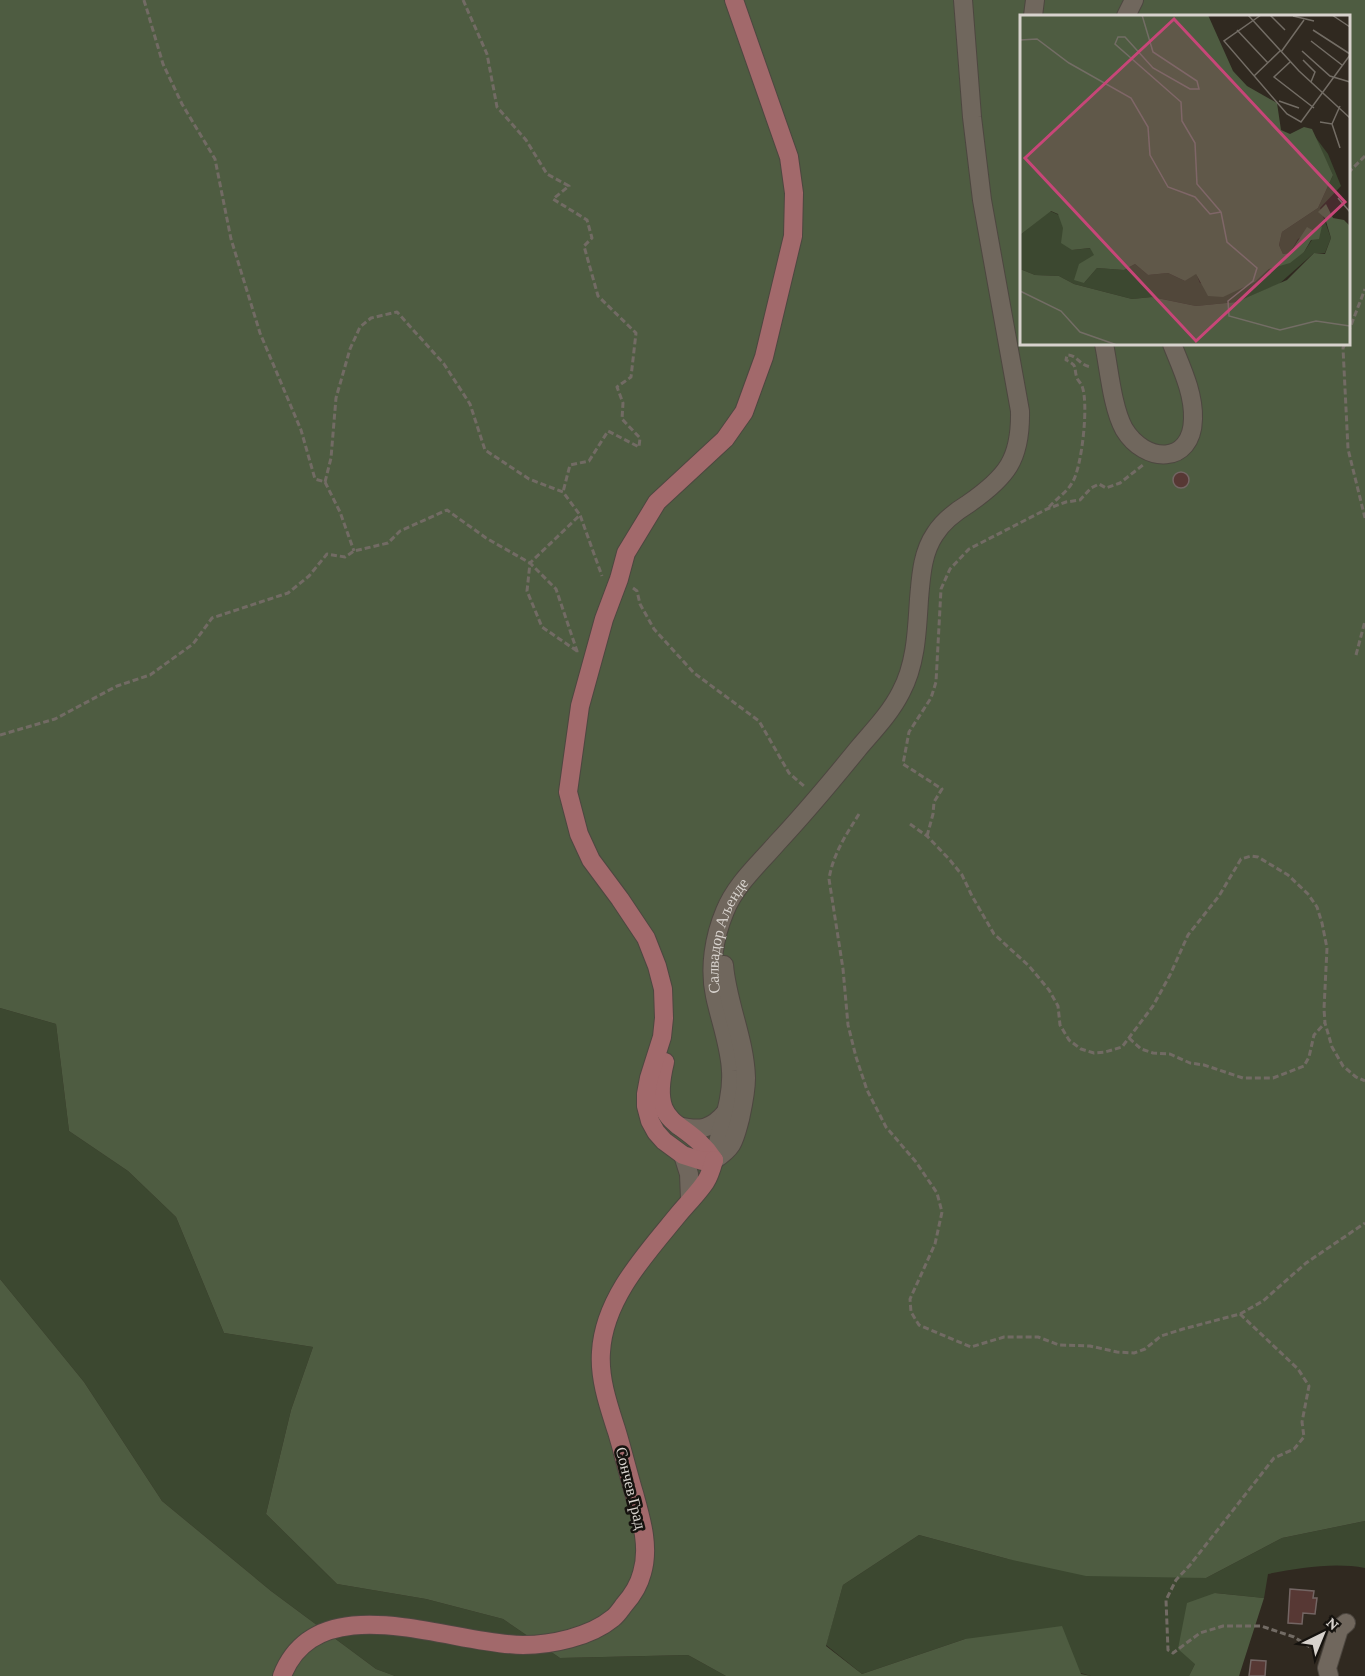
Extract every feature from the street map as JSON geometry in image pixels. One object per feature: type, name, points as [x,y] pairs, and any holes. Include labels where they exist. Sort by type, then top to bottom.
[{"type":"main road","points":[[579,834],[651,931],[664,959],[671,987],[673,1019],[661,1079],[662,1106],[666,1115],[707,1149],[714,1160],[702,1161],[683,1155],[664,1141],[650,1121],[646,1106],[649,1078],[662,1036],[663,990],[646,938],[591,860],[579,834],[568,792],[580,706],[604,619],[626,554],[657,502],[725,439],[744,412],[764,357],[793,236],[794,193],[789,157],[734,0]]},
{"type":"main road","name":"Сончев Град","points":[[282,1676],[286,1666],[297,1652],[309,1642],[325,1632],[342,1626],[386,1625],[480,1641],[523,1645],[557,1642],[595,1630],[614,1618],[632,1596],[642,1573],[645,1549],[642,1520],[610,1412],[602,1375],[601,1353],[605,1330],[616,1299],[653,1245],[706,1182],[714,1160]]},
{"type":"street","name":"Салвадор Аљенде","points":[[714,1160],[730,1091],[731,1069],[712,977],[718,928],[734,892],[815,801],[896,703],[914,656],[921,574],[926,551],[933,535],[942,523],[999,480],[1012,462],[1019,441],[1020,411],[982,200],[972,117],[963,0]]},
{"type":"street","points":[[1033,15],[1035,0]]},
{"type":"street","points":[[1126,15],[1134,0]]},
{"type":"street","points":[[1104,345],[1118,416],[1125,430],[1145,450],[1166,456],[1176,452],[1190,435],[1193,421],[1193,405],[1172,345]]},
{"type":"street","name":"Салвадор Аљенде","points":[[714,1160],[727,1152],[733,1144],[745,1100],[746,1086],[742,1046],[725,980],[724,956],[727,931],[744,893],[777,844]]},
{"type":"street","points":[[678,1126],[694,1130],[703,1128],[719,1121],[726,1112]]},
{"type":"street","points":[[683,1155],[689,1174],[690,1199]]},
{"type":"street","points":[[1329,1669],[1339,1629],[1346,1623]]},
{"type":"path","points":[[144,0],[164,64],[182,104],[215,159],[231,239],[260,333],[301,430],[315,479],[325,482]]},
{"type":"path","points":[[463,0],[487,54],[497,108],[525,140],[547,174],[569,186],[553,199],[587,220],[592,238],[584,246],[598,296],[636,333],[631,377],[617,387],[623,403],[622,419],[640,438],[639,447],[608,431],[589,461],[570,465],[563,492]]},
{"type":"path","points":[[1350,170],[1365,156]]},
{"type":"path","points":[[1350,328],[1365,289]]},
{"type":"path","points":[[354,551],[340,512],[325,482],[331,458],[336,398],[350,350],[360,327],[371,318],[397,312],[444,364],[470,404],[485,450],[529,478],[563,492],[580,515],[603,576],[619,579],[637,591],[640,604],[654,629],[694,673],[759,721],[789,773],[815,801]]},
{"type":"path","points":[[1344,345],[1348,449],[1365,518]]},
{"type":"path","points":[[1047,509],[1072,484],[1079,466],[1085,425],[1082,386],[1077,378],[1077,369],[1073,363],[1066,360],[1067,355],[1072,355],[1084,367]]},
{"type":"path","points":[[927,836],[934,802],[942,789],[903,764],[909,732],[931,698],[936,682],[941,589],[950,569],[969,549],[1047,509],[1080,500],[1091,488],[1099,484],[1106,488],[1120,483],[1156,454]]},
{"type":"path","points":[[0,735],[55,719],[117,686],[150,675],[193,644],[212,618],[288,592],[309,576],[327,554],[345,557],[354,551],[388,543],[400,531],[447,510],[486,538],[531,563],[556,589],[577,651],[577,662]]},
{"type":"path","points":[[577,651],[542,627],[527,591],[531,563],[580,515]]},
{"type":"path","points":[[1356,655],[1365,621]]},
{"type":"path","points":[[860,814],[837,850],[831,864],[829,879],[843,969],[848,1025],[867,1090],[886,1127],[916,1162],[937,1193],[942,1212],[935,1244],[910,1299],[911,1312],[919,1325],[971,1347],[1004,1337],[1038,1337],[1059,1345],[1134,1353],[1145,1349],[1161,1336],[1240,1314],[1263,1301],[1306,1263],[1365,1222]]},
{"type":"path","points":[[910,824],[927,836],[962,875],[994,934],[1029,966],[1049,990],[1058,1006],[1060,1025],[1069,1040],[1081,1049],[1094,1053],[1122,1047],[1153,1006],[1188,935],[1219,896],[1241,859],[1251,856],[1258,857],[1288,875],[1308,894],[1317,907],[1327,948],[1325,1023],[1332,1047],[1343,1066],[1365,1081]]},
{"type":"path","points":[[1129,1038],[1141,1049],[1153,1053],[1170,1054],[1190,1063],[1204,1065],[1243,1078],[1273,1078],[1304,1066],[1309,1057],[1314,1035],[1325,1023]]},
{"type":"path","points":[[1240,1314],[1298,1369],[1310,1386],[1302,1422],[1304,1437],[1294,1449],[1274,1458],[1176,1580],[1166,1600],[1168,1650],[1173,1653],[1200,1633],[1223,1626],[1262,1626],[1294,1637],[1315,1650],[1329,1669]]},
{"type":"green space","points":[[0,0],[1365,0],[1365,1521],[1282,1538],[1206,1578],[1086,1576],[1008,1559],[919,1535],[843,1585],[826,1646],[862,1674],[965,1639],[1062,1626],[1081,1674],[1091,1676],[726,1676],[688,1655],[560,1658],[503,1619],[426,1599],[337,1584],[266,1514],[291,1410],[313,1347],[224,1333],[176,1217],[128,1171],[69,1131],[56,1024],[0,1008]]},
{"type":"green space","points":[[0,1008],[56,1024],[69,1131],[128,1171],[176,1217],[224,1333],[313,1347],[291,1410],[266,1514],[337,1584],[426,1599],[503,1619],[560,1658],[688,1655],[726,1676],[395,1676],[376,1669],[271,1591],[162,1501],[84,1382],[0,1279]]},
{"type":"green space","points":[[0,1279],[84,1382],[162,1501],[271,1591],[376,1669],[395,1676],[0,1676]]},
{"type":"green space","points":[[1365,1521],[1365,1568],[1329,1566],[1268,1574],[1264,1598],[1215,1593],[1195,1664],[1189,1676],[1091,1676],[965,1639],[862,1674],[826,1645],[843,1585],[919,1535],[1008,1559],[1206,1578],[1282,1538]]},
{"type":"green space","points":[[1215,1593],[1264,1598],[1239,1676],[1189,1676],[1195,1664],[1178,1649],[1187,1603]]},
{"type":"building","points":[[1181,472],[1187,474],[1189,480],[1187,486],[1181,488],[1175,486],[1173,480],[1175,474]]},
{"type":"building","points":[[1290,1589],[1314,1591],[1313,1598],[1317,1598],[1315,1614],[1303,1613],[1302,1624],[1288,1623]]},
{"type":"building","points":[[1251,1660],[1266,1661],[1265,1676],[1249,1676]]}]
